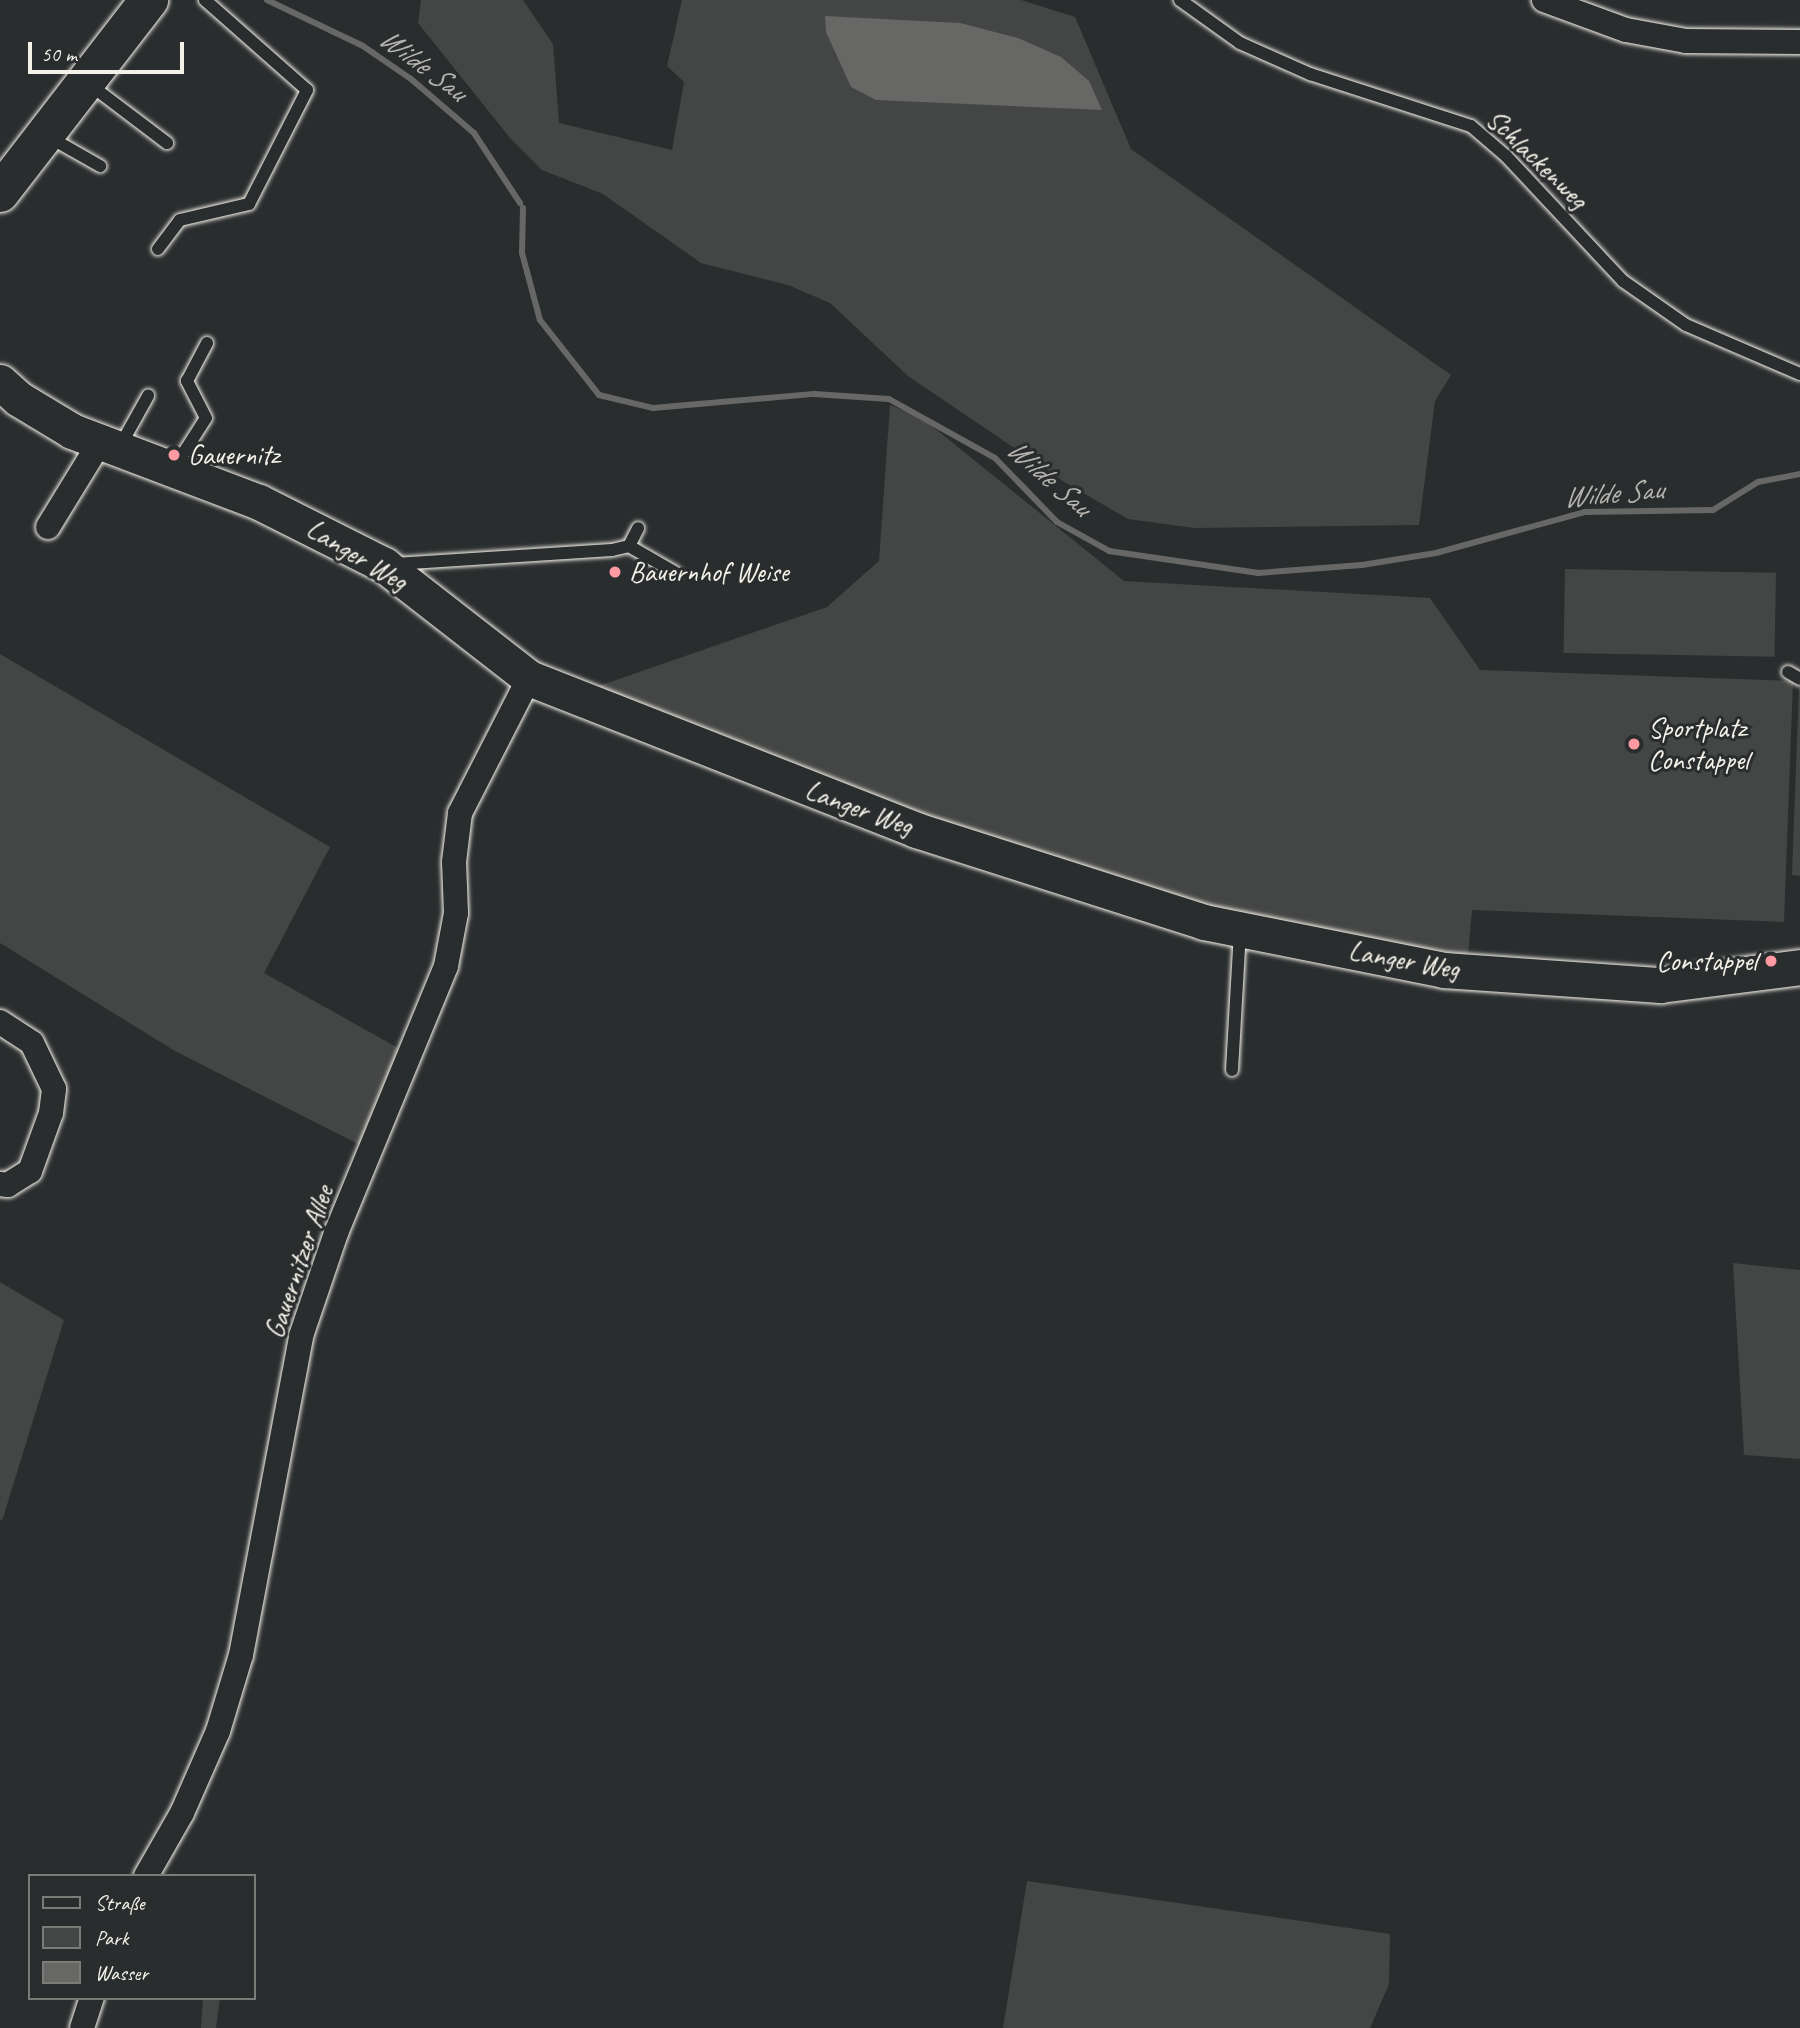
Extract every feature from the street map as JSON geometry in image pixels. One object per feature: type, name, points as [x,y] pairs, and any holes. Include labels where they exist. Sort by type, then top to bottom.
[{"type":"main road","points":[[0,193],[149,0]]},
{"type":"street","points":[[1544,0],[1626,30],[1686,41],[1800,42]]},
{"type":"street","name":"Langer Weg","points":[[0,382],[50,420],[314,527],[384,565],[529,678],[869,813],[1204,922],[1444,970],[1660,985],[1800,967]]},
{"type":"street","points":[[48,527],[109,445]]},
{"type":"street","name":"Gauernitzer Allee","points":[[147,1874],[182,1813],[218,1731],[241,1655],[301,1336],[336,1233],[446,966],[456,913],[454,862],[460,813],[529,678]]},
{"type":"street","points":[[0,1022],[32,1043],[54,1089],[51,1113],[30,1171],[8,1185],[0,1184]]},
{"type":"street","points":[[82,2028],[91,2000]]},
{"type":"lane","points":[[158,249],[180,220],[249,204],[307,90],[205,0]]},
{"type":"lane","name":"Schlackenweg","points":[[1180,0],[1240,43],[1310,74],[1471,126],[1506,156],[1623,281],[1686,325],[1800,374]]},
{"type":"lane","points":[[86,82],[167,143]]},
{"type":"lane","points":[[45,135],[100,166]]},
{"type":"lane","points":[[174,468],[206,418],[187,381],[207,343]]},
{"type":"lane","points":[[109,445],[148,396]]},
{"type":"lane","points":[[629,546],[638,528]]},
{"type":"lane","points":[[384,565],[629,546],[676,573]]},
{"type":"lane","points":[[1232,1070],[1241,929]]},
{"type":"green space","points":[[421,0],[523,0],[553,44],[559,123],[672,150],[684,82],[667,66],[682,0],[1021,0],[1075,17],[1131,149],[1451,375],[1435,401],[1419,525],[1195,528],[1128,519],[1066,483],[908,376],[830,303],[788,285],[701,263],[603,194],[542,170],[510,138],[418,23]]},
{"type":"green space","points":[[890,405],[922,418],[1124,581],[1430,598],[1480,670],[1793,681],[1784,922],[1472,910],[1468,955],[1215,916],[824,788],[590,689],[827,607],[879,561]]},
{"type":"green space","points":[[1565,569],[1776,573],[1775,657],[1564,653]]},
{"type":"green space","points":[[0,654],[330,847],[264,973],[400,1049],[360,1145],[175,1051],[0,943]]},
{"type":"green space","points":[[1800,688],[1800,876],[1792,875]]},
{"type":"green space","points":[[1733,1263],[1800,1270],[1800,1459],[1744,1455]]},
{"type":"green space","points":[[0,1282],[64,1320],[2,1521],[0,1519]]},
{"type":"green space","points":[[1027,1881],[1390,1934],[1389,1984],[1370,2028],[1003,2028]]},
{"type":"green space","points":[[203,2000],[220,2000],[216,2028],[201,2028]]},
{"type":"water","points":[[825,16],[960,23],[1018,38],[1061,57],[1089,81],[1102,110],[876,100],[851,87],[826,32]]},
{"type":"waterway","name":"Wilde Sau","points":[[267,0],[363,46],[411,79],[474,133],[520,203]]},
{"type":"waterway","name":"Wilde Sau","points":[[523,208],[522,253],[540,320],[599,395],[653,408],[814,394],[889,399],[995,458],[1057,522],[1109,551],[1258,573],[1362,565],[1436,553],[1585,512],[1713,510],[1758,482],[1800,474]]},
{"type":"place","name":"Gauernitz","points":[[174,455]]},
{"type":"place","name":"Bauernhof Weise","points":[[615,572]]},
{"type":"place","name":"Sportplatz Constappel","points":[[1634,744]]},
{"type":"place","name":"Constappel","points":[[1771,961]]}]
